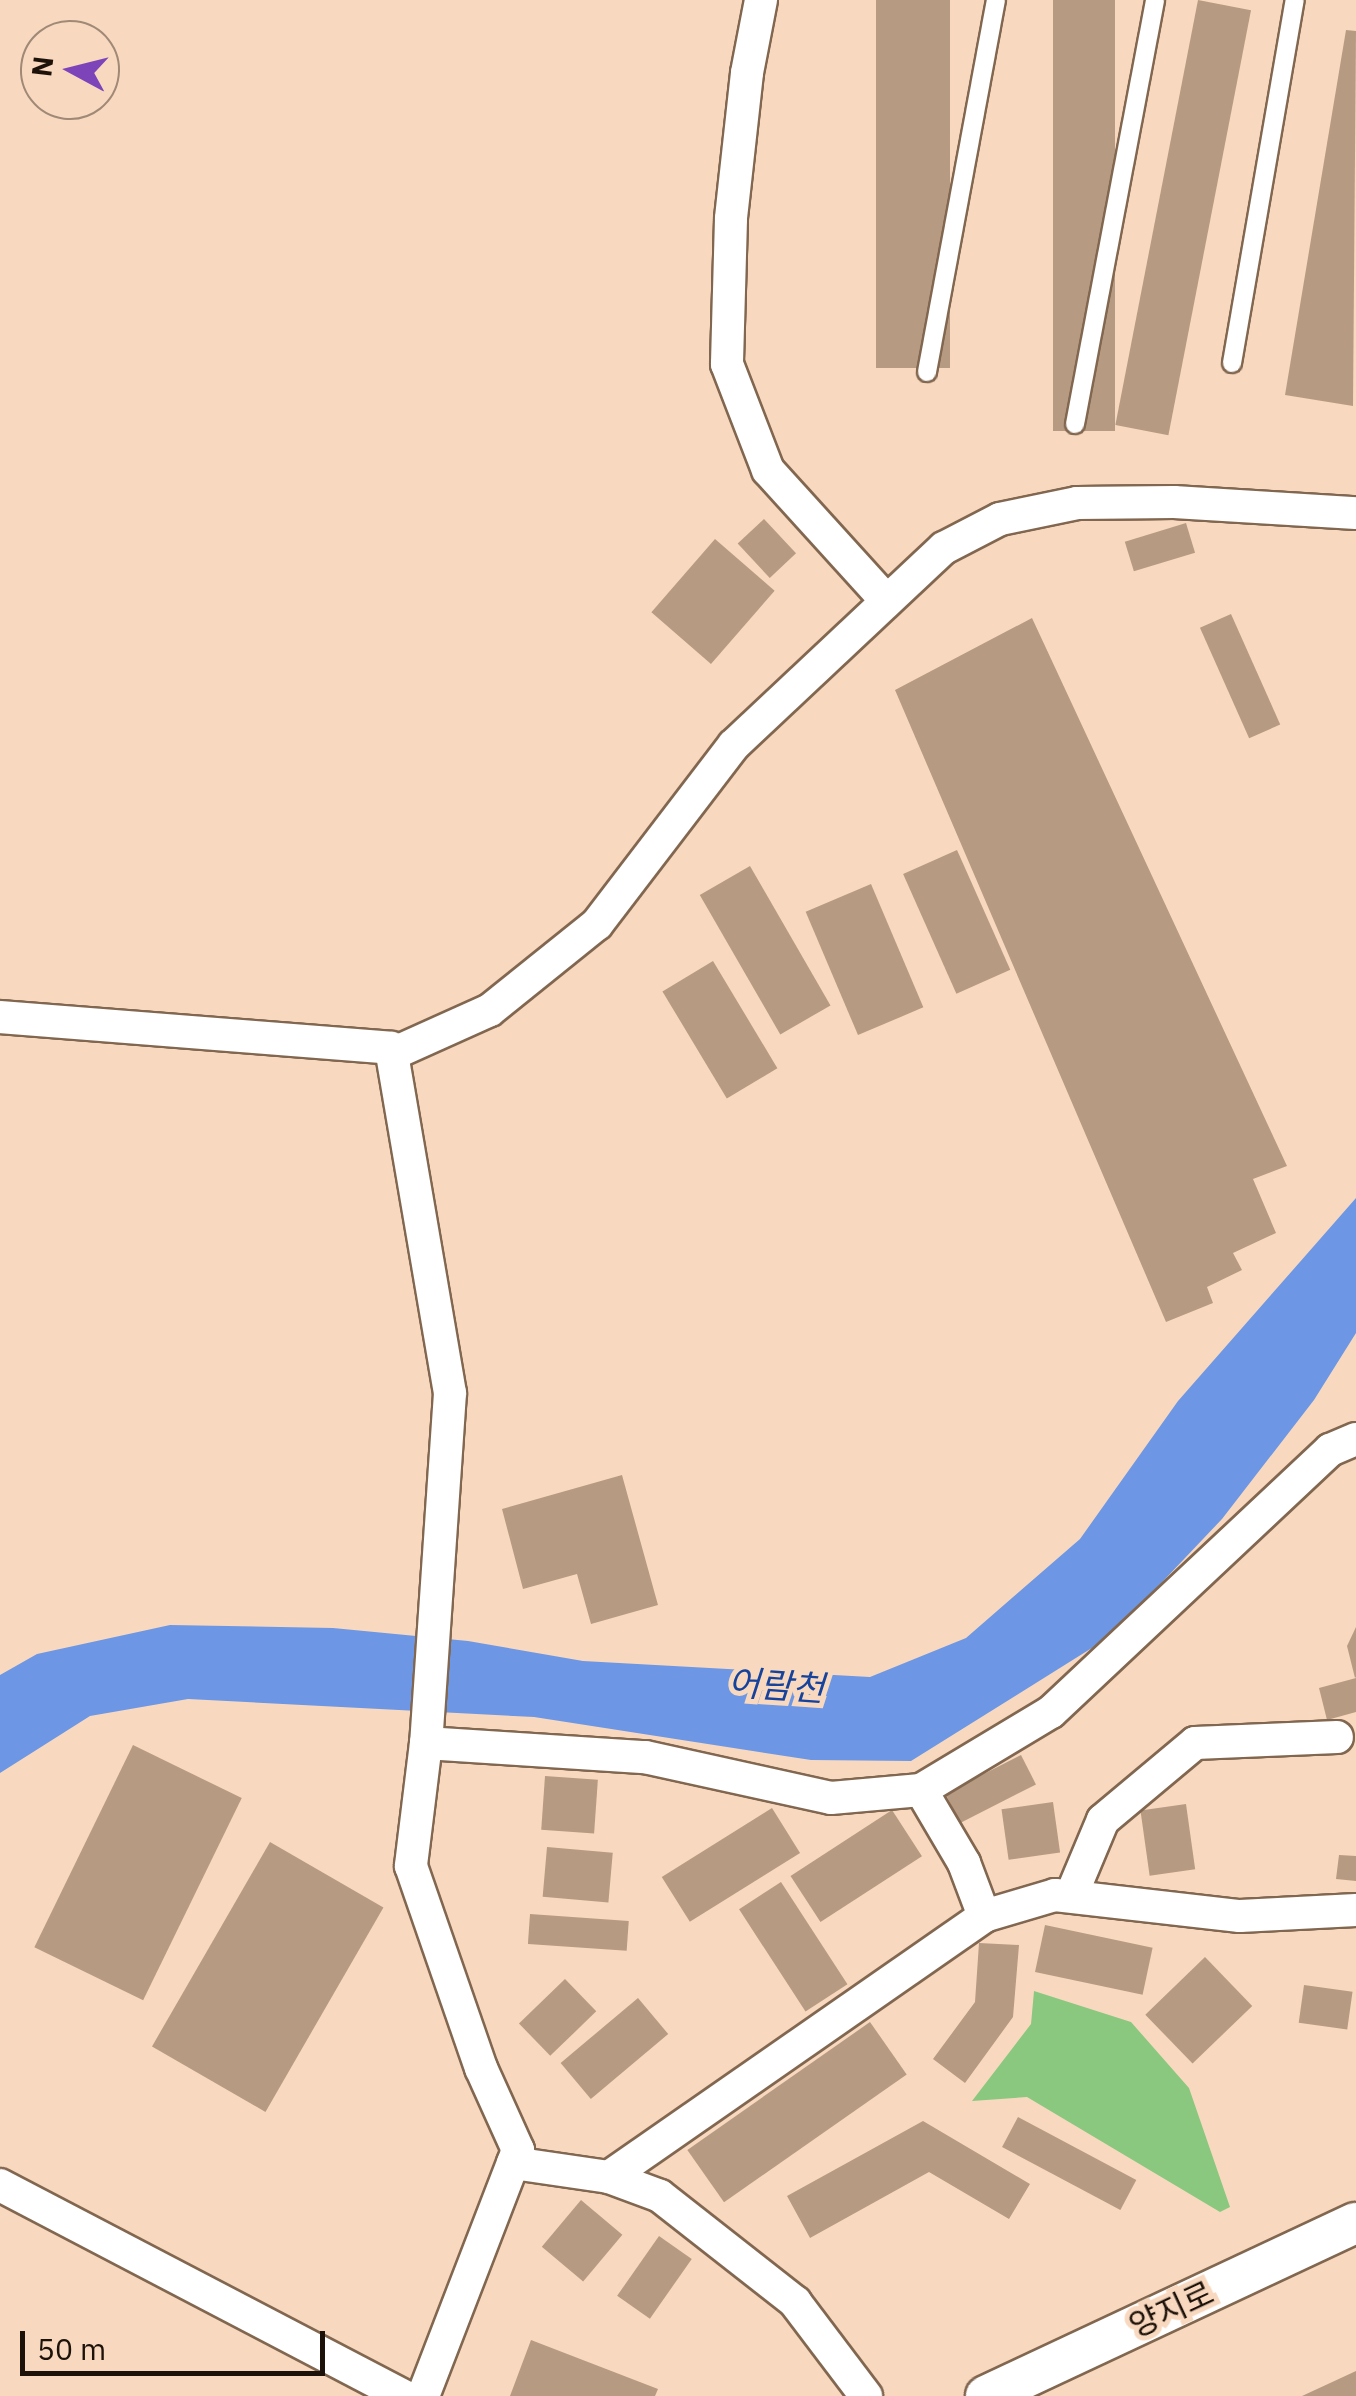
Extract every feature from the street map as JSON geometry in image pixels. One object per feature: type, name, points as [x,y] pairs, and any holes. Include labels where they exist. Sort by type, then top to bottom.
[{"type":"street","points":[[761,0],[746,74],[731,219],[727,364],[768,470],[886,600]]},
{"type":"street","points":[[392,1054],[490,1010],[597,924],[734,745],[944,548],[1000,519],[1077,503],[1174,502],[1356,513]]},
{"type":"street","points":[[0,1017],[390,1048],[392,1054],[450,1394],[426,1743],[411,1866],[481,2068],[518,2150],[422,2396]]},
{"type":"street","points":[[426,1743],[645,1757],[831,1798],[921,1790],[1052,1712],[1330,1450],[1356,1439]]},
{"type":"street","points":[[1071,1896],[1102,1820],[1195,1744],[1337,1738]]},
{"type":"street","points":[[921,1790],[964,1863],[984,1916]]},
{"type":"street","points":[[610,2177],[984,1916],[1055,1895],[1240,1916],[1356,1910]]},
{"type":"street","points":[[513,2163],[610,2177],[660,2196],[795,2302],[866,2396]]},
{"type":"street","points":[[0,2185],[402,2396]]},
{"type":"street","name":"양지로","points":[[986,2396],[1356,2223]]},
{"type":"lane","points":[[927,372],[996,0]]},
{"type":"lane","points":[[1076,424],[1155,0]]},
{"type":"lane","points":[[1232,363],[1295,0]]},
{"type":"green space","points":[[1034,1991],[1131,2022],[1189,2088],[1230,2207],[1220,2212],[1027,2097],[972,2101],[1031,2024]]},
{"type":"water","name":"어람천","points":[[1356,1198],[1356,1333],[1314,1400],[1222,1519],[1111,1636],[911,1761],[811,1760],[534,1717],[188,1699],[90,1716],[0,1773],[0,1675],[37,1654],[170,1625],[333,1628],[468,1641],[583,1661],[870,1677],[966,1638],[1080,1539],[1178,1401]]},
{"type":"building","points":[[876,0],[950,0],[950,368],[876,368]]},
{"type":"building","points":[[1053,0],[1115,0],[1115,431],[1053,431]]},
{"type":"building","points":[[1198,0],[1251,10],[1168,435],[1115,425]]},
{"type":"building","points":[[1346,30],[1356,31],[1353,406],[1285,395]]},
{"type":"building","points":[[764,519],[796,553],[770,578],[738,544]]},
{"type":"building","points":[[1186,523],[1195,553],[1134,571],[1125,542]]},
{"type":"building","points":[[715,539],[775,591],[711,664],[651,612]]},
{"type":"building","points":[[1231,614],[1280,725],[1249,738],[1200,628]]},
{"type":"building","points":[[1032,618],[1287,1166],[1253,1179],[1276,1233],[1233,1253],[1242,1270],[1207,1287],[1213,1303],[1166,1322],[895,690]]},
{"type":"building","points":[[957,850],[1010,970],[956,994],[903,874]]},
{"type":"building","points":[[750,866],[831,1005],[780,1034],[700,895]]},
{"type":"building","points":[[871,884],[923,1007],[858,1035],[806,912]]},
{"type":"building","points":[[713,961],[777,1068],[727,1099],[662,991]]},
{"type":"building","points":[[622,1475],[658,1605],[591,1624],[577,1574],[523,1589],[502,1509]]},
{"type":"building","points":[[1356,1627],[1356,1677],[1355,1678],[1347,1646]]},
{"type":"building","points":[[1356,1678],[1356,1712],[1327,1720],[1319,1688]]},
{"type":"building","points":[[133,1745],[242,1798],[143,2000],[34,1947]]},
{"type":"building","points":[[1021,1755],[1036,1784],[960,1823],[945,1794]]},
{"type":"building","points":[[545,1776],[598,1780],[594,1834],[541,1830]]},
{"type":"building","points":[[1053,1802],[1060,1853],[1009,1860],[1002,1809]]},
{"type":"building","points":[[1186,1804],[1195,1869],[1150,1876],[1140,1810]]},
{"type":"building","points":[[772,1808],[800,1853],[690,1922],[662,1877]]},
{"type":"building","points":[[892,1810],[922,1856],[820,1922],[791,1876]]},
{"type":"building","points":[[270,1842],[383,1908],[265,2112],[152,2046]]},
{"type":"building","points":[[547,1847],[613,1853],[608,1903],[543,1897]]},
{"type":"building","points":[[1339,1855],[1356,1856],[1356,1881],[1336,1879]]},
{"type":"building","points":[[781,1882],[847,1984],[806,2012],[739,1909]]},
{"type":"building","points":[[530,1914],[629,1921],[627,1951],[528,1944]]},
{"type":"building","points":[[1045,1925],[1153,1948],[1143,1995],[1035,1972]]},
{"type":"building","points":[[979,1943],[1019,1945],[1013,2017],[965,2083],[933,2059],[975,2002]]},
{"type":"building","points":[[1205,1957],[1252,2006],[1193,2064],[1145,2015]]},
{"type":"building","points":[[565,1979],[596,2011],[550,2056],[519,2023]]},
{"type":"building","points":[[1304,1985],[1353,1992],[1347,2029],[1299,2023]]},
{"type":"building","points":[[638,1998],[668,2034],[591,2099],[561,2063]]},
{"type":"building","points":[[870,2022],[907,2074],[724,2202],[687,2150]]},
{"type":"building","points":[[1018,2117],[1136,2180],[1120,2210],[1002,2147]]},
{"type":"building","points":[[923,2121],[1030,2184],[1009,2219],[929,2172],[810,2238],[787,2196]]},
{"type":"building","points":[[581,2200],[622,2235],[583,2281],[542,2247]]},
{"type":"building","points":[[659,2236],[692,2259],[650,2319],[617,2296]]},
{"type":"building","points":[[531,2340],[658,2389],[655,2396],[510,2396]]},
{"type":"building","points":[[1356,2371],[1356,2396],[1302,2396]]}]
